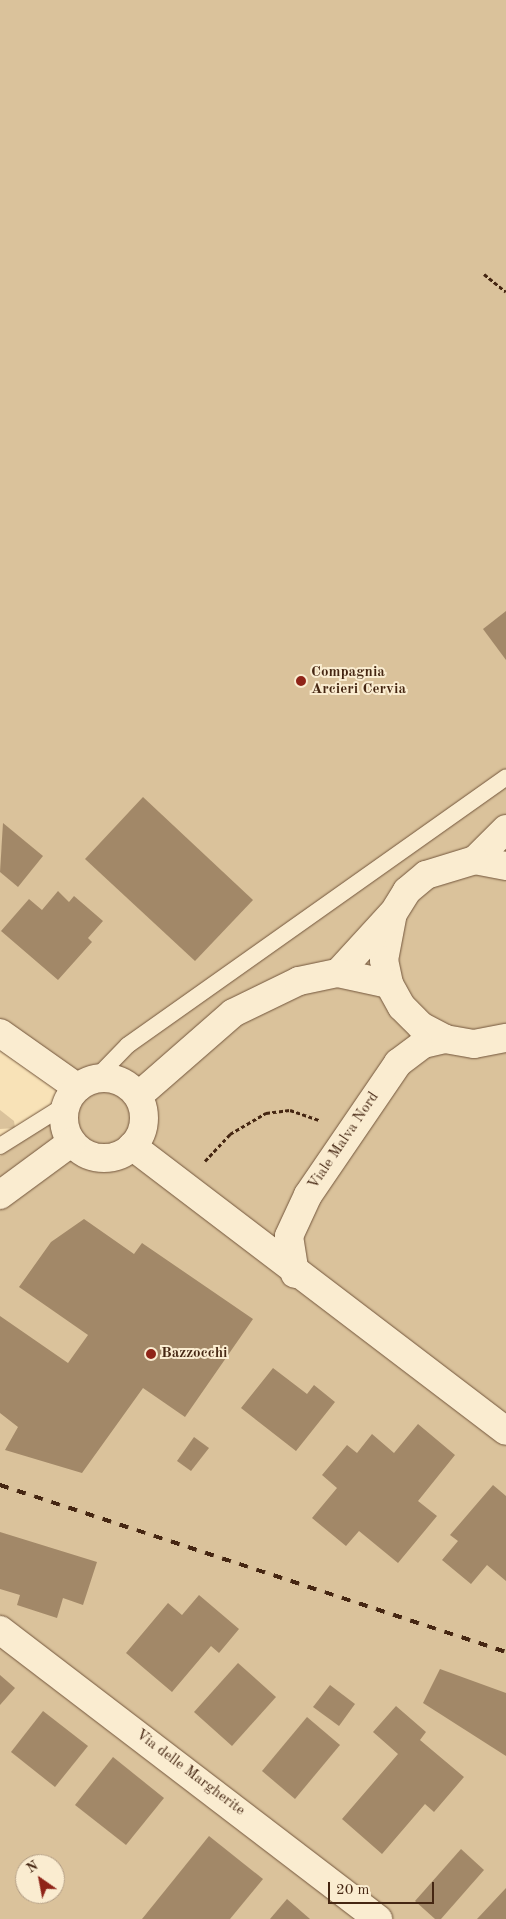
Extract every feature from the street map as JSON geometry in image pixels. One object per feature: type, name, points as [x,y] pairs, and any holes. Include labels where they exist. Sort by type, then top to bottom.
[{"type":"street","points":[[475,860],[506,829]]},
{"type":"street","points":[[338,973],[392,913],[407,892],[426,875],[475,860],[506,866]]},
{"type":"street","points":[[392,913],[384,960],[389,984],[402,1007],[421,1026],[445,1039],[474,1044],[505,1040]]},
{"type":"street","points":[[138,1096],[233,1013],[299,981],[338,973],[389,984]]},
{"type":"street","points":[[0,1033],[80,1090],[120,1081],[138,1096],[144,1122],[132,1146],[101,1157],[82,1151],[72,1142],[66,1130],[80,1090]]},
{"type":"street","name":"Viale Malva Nord","points":[[294,1274],[289,1236],[308,1195],[398,1062],[423,1044],[445,1039]]},
{"type":"street","points":[[0,1195],[72,1142]]},
{"type":"street","points":[[132,1146],[294,1274],[506,1431]]},
{"type":"street","name":"Via delle Margherite","points":[[0,1630],[378,1919]]},
{"type":"lane","points":[[0,1146],[80,1090],[128,1045],[506,777]]},
{"type":"path","points":[[484,274],[506,292]]},
{"type":"path","points":[[186,1188],[230,1134],[266,1113],[290,1110],[325,1122]]},
{"type":"shaded area","points":[[0,0],[506,0],[506,1919],[0,1919],[0,1156],[86,1082],[0,1023]]},
{"type":"shaded area","points":[[0,1110],[14,1121],[15,1128],[0,1129]]},
{"type":"building","points":[[506,611],[506,660],[483,629]]},
{"type":"building","points":[[143,797],[253,900],[195,961],[85,859]]},
{"type":"building","points":[[3,823],[43,856],[18,887],[0,872]]},
{"type":"building","points":[[58,891],[69,902],[74,896],[103,921],[88,938],[92,942],[58,980],[1,931],[29,899],[42,910]]},
{"type":"building","name":"Bazzocchi","points":[[84,1219],[134,1254],[142,1243],[253,1319],[185,1417],[143,1388],[82,1473],[5,1450],[18,1427],[0,1413],[0,1316],[68,1363],[88,1335],[19,1287],[51,1242]]},
{"type":"building","points":[[273,1368],[307,1394],[314,1385],[335,1402],[296,1451],[241,1408]]},
{"type":"building","points":[[418,1424],[455,1455],[418,1501],[437,1516],[398,1563],[359,1531],[346,1546],[312,1518],[337,1488],[322,1475],[347,1445],[357,1453],[372,1434],[394,1453]]},
{"type":"building","points":[[194,1437],[209,1448],[191,1471],[177,1461]]},
{"type":"building","points":[[493,1485],[506,1496],[506,1581],[487,1565],[471,1584],[442,1560],[458,1541],[450,1535]]},
{"type":"building","points":[[0,1532],[97,1562],[83,1605],[63,1598],[57,1618],[17,1605],[20,1595],[0,1589]]},
{"type":"building","points":[[199,1595],[239,1629],[219,1653],[211,1646],[172,1692],[126,1653],[168,1603],[182,1615]]},
{"type":"building","points":[[238,1663],[276,1697],[232,1746],[194,1712]]},
{"type":"building","points":[[440,1669],[506,1693],[506,1756],[423,1703]]},
{"type":"building","points":[[0,1675],[15,1688],[0,1705]]},
{"type":"building","points":[[330,1685],[355,1704],[339,1726],[313,1707]]},
{"type":"building","points":[[396,1706],[426,1732],[420,1740],[464,1777],[434,1812],[425,1804],[382,1854],[342,1819],[398,1754],[373,1732]]},
{"type":"building","points":[[43,1711],[88,1746],[55,1787],[11,1752]]},
{"type":"building","points":[[307,1717],[340,1745],[295,1799],[262,1771]]},
{"type":"building","points":[[113,1757],[164,1798],[126,1845],[75,1805]]},
{"type":"building","points":[[209,1836],[263,1879],[230,1919],[142,1919]]},
{"type":"building","points":[[461,1849],[484,1870],[441,1919],[435,1919],[415,1901]]},
{"type":"building","points":[[506,1888],[506,1919],[477,1919]]},
{"type":"building","points":[[287,1899],[310,1919],[270,1919]]},
{"type":"railway","points":[[0,1485],[506,1652]]},
{"type":"place","name":"Compagnia Arcieri Cervia","points":[[301,681]]},
{"type":"place","name":"Bazzocchi","points":[[151,1354]]}]
